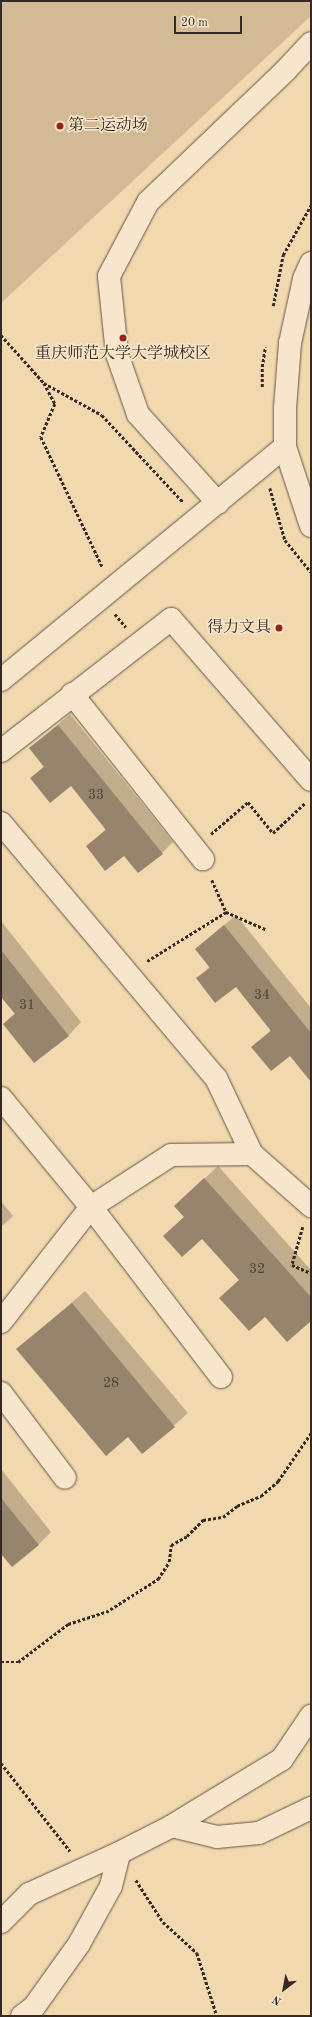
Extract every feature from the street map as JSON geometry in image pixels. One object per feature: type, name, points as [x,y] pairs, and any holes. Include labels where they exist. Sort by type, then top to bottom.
[{"type":"street","points":[[218,503],[138,414],[117,354],[109,276],[148,202],[285,71],[311,43]]},
{"type":"street","points":[[311,263],[304,279],[290,343],[285,408],[285,446],[311,526]]},
{"type":"street","points":[[1,680],[218,503],[285,446]]},
{"type":"street","points":[[1,751],[72,694],[171,619],[311,780]]},
{"type":"street","points":[[72,694],[198,854]]},
{"type":"street","points":[[1,823],[216,1078],[252,1154],[310,1206]]},
{"type":"street","points":[[1,1098],[91,1207],[221,1377]]},
{"type":"street","points":[[1,1322],[91,1207],[171,1155],[252,1154]]},
{"type":"street","points":[[1,1393],[66,1478]]},
{"type":"street","points":[[1,1922],[29,1894],[119,1853],[172,1826],[282,1759],[311,1716]]},
{"type":"street","points":[[172,1826],[217,1837],[259,1833],[311,1808]]},
{"type":"street","points":[[22,2016],[34,2007],[79,1944],[111,1886],[119,1853]]},
{"type":"path","points":[[1,335],[44,383],[55,404],[41,437],[105,572],[102,598],[139,643]]},
{"type":"path","points":[[44,383],[102,415],[198,519]]},
{"type":"path","points":[[265,929],[226,912],[198,854],[248,802],[273,833],[311,797]]},
{"type":"path","points":[[127,973],[226,912]]},
{"type":"path","points":[[310,1206],[292,1265],[311,1273]]},
{"type":"path","points":[[1,1662],[18,1662],[68,1624],[106,1612],[158,1579],[169,1562],[171,1546],[187,1536],[203,1520],[223,1517],[238,1506],[261,1496],[278,1481],[311,1433]]},
{"type":"path","points":[[1,1764],[57,1837]]},
{"type":"path","points":[[119,1853],[163,1922],[197,1953],[217,2016]]},
{"type":"shaded area","points":[[1,1],[311,1],[311,16],[1,303]]},
{"type":"building","points":[[58,725],[163,854],[138,873],[124,856],[105,871],[86,846],[106,830],[71,786],[50,803],[30,778],[44,767],[29,748]]},
{"type":"building","points":[[224,925],[311,1033],[311,1082],[290,1056],[271,1071],[251,1047],[271,1031],[236,987],[215,1003],[196,978],[210,968],[195,949]]},
{"type":"building","points":[[1,950],[69,1036],[34,1063],[3,1024],[15,1014],[1,997]]},
{"type":"building","points":[[204,1178],[311,1297],[311,1321],[287,1342],[265,1317],[249,1331],[219,1298],[239,1280],[202,1239],[182,1257],[163,1236],[184,1217],[174,1206]]},
{"type":"building","points":[[72,1303],[175,1427],[142,1454],[128,1437],[106,1456],[16,1349]]},
{"type":"building","points":[[1,1498],[39,1545],[12,1567],[1,1554]]},
{"type":"place","name":"第二运动场","points":[[60,126]]},
{"type":"place","name":"重庆师范大学大学城校区","points":[[123,338]]},
{"type":"place","name":"得力文具","points":[[279,628]]}]
